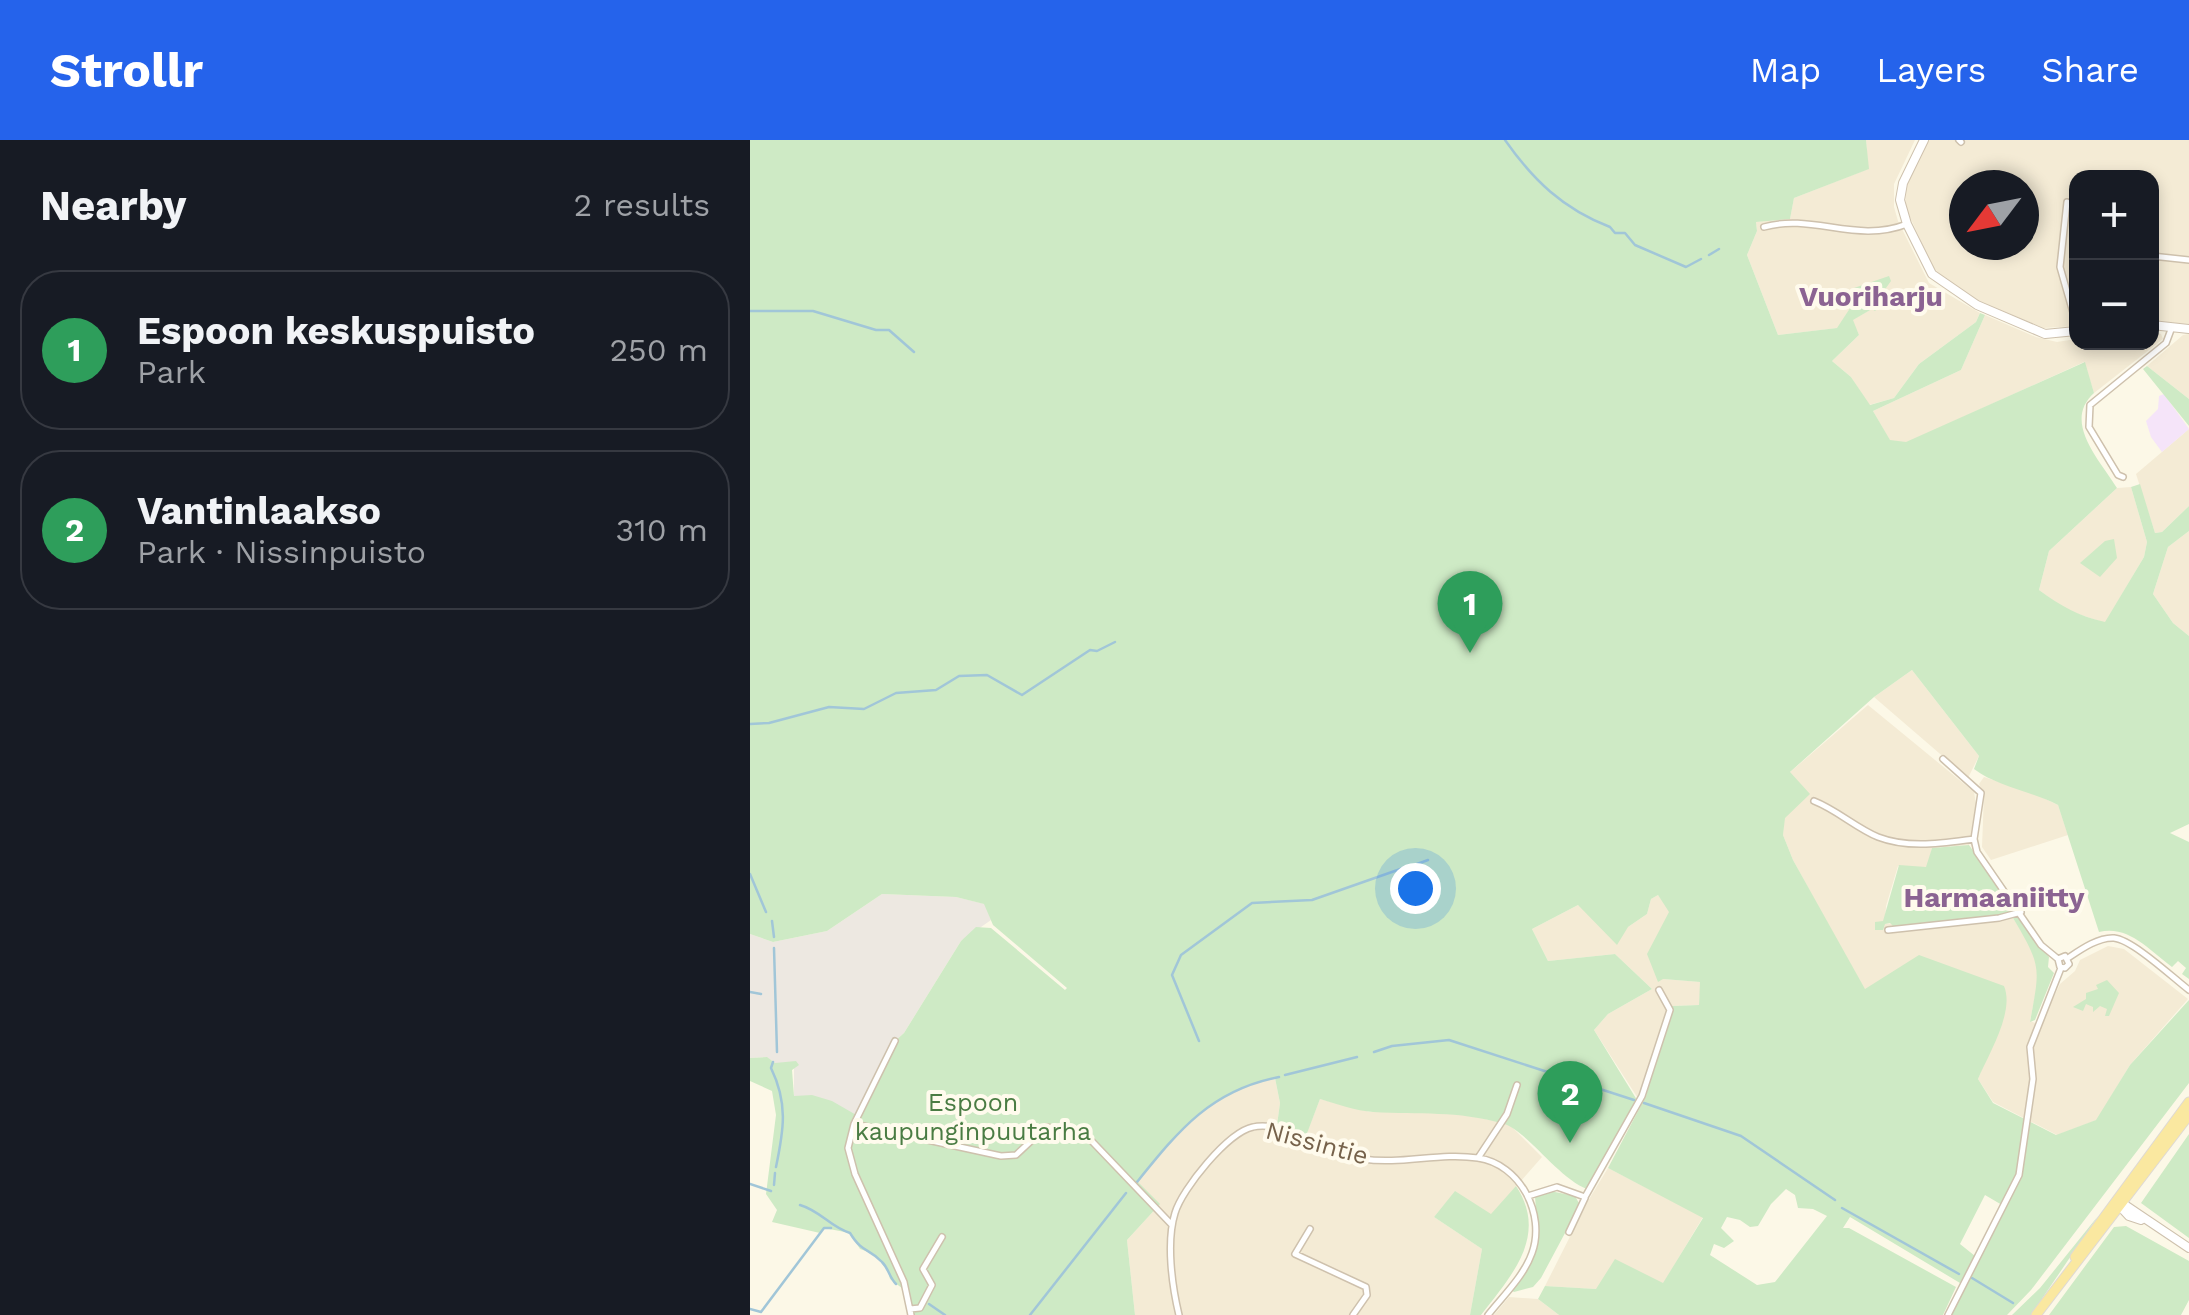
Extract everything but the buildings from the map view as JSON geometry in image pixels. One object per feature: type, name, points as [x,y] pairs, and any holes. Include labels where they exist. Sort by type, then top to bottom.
[{"type":"main road","points":[[2120,1204],[2189,1102]]},
{"type":"main road","points":[[2036,1315],[2189,1115]]},
{"type":"street","points":[[1924,140],[1900,200],[1928,267],[1941,283],[1977,305],[2045,334],[2069,332]]},
{"type":"street","points":[[2067,202],[2060,267],[2069,299]]},
{"type":"street","points":[[1764,226],[1795,222],[1860,233],[1894,230],[1907,224]]},
{"type":"street","points":[[2159,257],[2189,260]]},
{"type":"street","points":[[2159,326],[2189,329]]},
{"type":"street","points":[[2123,477],[2118,475],[2090,427],[2090,405],[2166,343],[2172,327]]},
{"type":"street","points":[[1943,760],[1981,793],[1974,839],[1977,852],[2061,968],[2032,1039],[2034,1079],[2019,1175],[1948,1315]]},
{"type":"street","points":[[1814,801],[1876,836],[1891,840],[1940,845],[1974,839]]},
{"type":"street","points":[[1888,930],[1999,918],[2020,912]]},
{"type":"street","points":[[2058,959],[2114,938],[2132,946],[2189,990]]},
{"type":"street","points":[[2061,968],[2068,966],[2068,958]]},
{"type":"street","points":[[1569,1232],[1642,1096],[1670,1010],[1659,990]]},
{"type":"street","points":[[895,1042],[854,1124],[848,1148],[904,1282],[910,1312],[920,1308],[932,1285],[923,1269],[942,1237]]},
{"type":"street","points":[[1488,1315],[1521,1273],[1533,1250],[1536,1224],[1528,1196],[1511,1174],[1478,1158],[1508,1114],[1517,1085]]},
{"type":"street","points":[[854,1124],[1000,1156],[1016,1155],[1046,1128],[1084,1134],[1172,1225]]},
{"type":"street","name":"Nissintie","points":[[1179,1315],[1172,1225],[1180,1201],[1233,1137],[1253,1126],[1276,1127],[1361,1159],[1478,1158]]},
{"type":"street","points":[[1528,1196],[1556,1187],[1585,1197]]},
{"type":"street","points":[[2120,1204],[2189,1248]]},
{"type":"street","points":[[1310,1229],[1295,1254],[1366,1287],[1367,1295],[1352,1315]]},
{"type":"shaded area","points":[[1866,140],[1915,140],[1894,184],[1898,221],[1929,283],[1980,313],[1976,322],[1919,364],[1894,398],[1869,405],[1851,377],[1832,361],[1859,335],[1852,320],[1872,309],[1856,299],[1838,328],[1778,335],[1747,255],[1757,231],[1756,222],[1790,219],[1794,198],[1868,169]]},
{"type":"shaded area","points":[[1927,140],[2189,140],[2189,324],[2159,322],[2159,170],[2069,170],[2069,326],[2043,328],[1979,301],[1945,280],[1932,266],[1906,208],[1905,187]]},
{"type":"shaded area","points":[[1985,315],[2036,337],[2057,342],[2069,340],[2069,350],[2149,350],[2094,393],[2084,362],[1906,443],[1890,441],[1873,411],[1961,370]]},
{"type":"shaded area","points":[[2189,334],[2189,399],[2147,366]]},
{"type":"shaded area","points":[[2164,394],[2189,429],[2162,452],[2146,421],[2158,409],[2159,396]]},
{"type":"shaded area","points":[[2189,429],[2189,506],[2162,532],[2155,533],[2136,474]]},
{"type":"shaded area","points":[[2131,487],[2147,542],[2144,557],[2105,623],[2066,610],[2039,590],[2049,551],[2117,488]]},
{"type":"shaded area","points":[[2189,531],[2189,636],[2173,623],[2153,594],[2168,547]]},
{"type":"shaded area","points":[[1912,670],[1979,756],[1968,778],[1874,697]]},
{"type":"shaded area","points":[[1868,705],[1974,792],[1976,804],[1969,845],[1932,848],[1927,868],[1898,866],[1885,924],[2010,913],[2032,949],[2040,972],[2030,1021],[2040,1025],[2060,984],[2075,971],[2080,960],[2108,946],[2124,949],[2188,999],[2130,1065],[2097,1120],[2057,1135],[1993,1102],[1978,1079],[2004,1013],[1865,990],[1817,904],[1783,835],[1784,818],[1796,805],[1789,773]]},
{"type":"shaded area","points":[[1984,777],[2058,805],[2068,835],[1991,860],[1982,847],[1984,795],[1979,784]]},
{"type":"shaded area","points":[[882,894],[956,897],[985,904],[991,920],[961,941],[904,1033],[895,1041],[858,1117],[806,1096],[794,1096],[794,1066],[766,1057],[750,1058],[750,934],[773,942],[827,931]]},
{"type":"shaded area","points":[[1658,895],[1670,912],[1657,940],[1663,979],[1701,982],[1699,1005],[1672,1006],[1641,1103],[1594,1030],[1608,1014],[1652,989],[1615,954],[1548,961],[1532,929],[1578,905],[1628,927],[1647,914],[1651,899]]},
{"type":"shaded area","points":[[1275,1078],[1280,1103],[1277,1125],[1306,1135],[1320,1099],[1370,1112],[1452,1112],[1509,1124],[1542,1157],[1491,1215],[1455,1192],[1434,1217],[1482,1249],[1470,1315],[1135,1315],[1127,1240],[1159,1205],[1137,1182],[1165,1146],[1206,1108],[1246,1083]]},
{"type":"shaded area","points":[[1608,1168],[1703,1217],[1663,1284],[1596,1289],[1545,1286],[1588,1201]]},
{"type":"shaded area","points":[[1509,1297],[1538,1299],[1559,1315],[1494,1315]]},
{"type":"green space","name":"Espoon kaupunginpuutarha","points":[[750,140],[1866,140],[1869,169],[1794,198],[1790,219],[1756,222],[1757,231],[1747,255],[1778,335],[1837,328],[1856,299],[1849,294],[1854,288],[1889,276],[1888,297],[1875,311],[1853,320],[1859,335],[1832,361],[1851,377],[1870,405],[1894,398],[1919,364],[1976,322],[1980,313],[1985,315],[1961,370],[1873,411],[1890,440],[1906,442],[2085,362],[2094,393],[2085,404],[2083,428],[2117,488],[2049,551],[2039,590],[2078,613],[2105,622],[2144,557],[2147,542],[2131,487],[2140,484],[2155,533],[2162,532],[2189,506],[2189,531],[2168,547],[2153,594],[2173,623],[2189,636],[2189,824],[2170,833],[2189,842],[2189,979],[2182,974],[2186,968],[2178,961],[2172,967],[2129,936],[2099,932],[2058,805],[1974,769],[1979,756],[1912,670],[1874,697],[1790,772],[1810,794],[1785,818],[1783,835],[1865,989],[1919,955],[2004,986],[2003,1021],[1978,1079],[1993,1103],[2056,1135],[2096,1120],[2130,1065],[2189,1000],[2189,1083],[2031,1290],[2007,1315],[1950,1315],[2002,1205],[1985,1195],[1960,1244],[1975,1256],[1960,1283],[1850,1217],[1843,1228],[1956,1287],[1943,1315],[1559,1315],[1538,1299],[1545,1286],[1596,1289],[1615,1259],[1663,1283],[1703,1218],[1608,1168],[1646,1096],[1672,1006],[1699,1005],[1700,982],[1658,982],[1647,954],[1669,912],[1658,895],[1651,899],[1647,914],[1628,927],[1617,945],[1578,905],[1532,929],[1548,961],[1615,954],[1652,989],[1608,1014],[1594,1030],[1637,1100],[1587,1189],[1565,1175],[1513,1128],[1487,1120],[1367,1111],[1320,1099],[1306,1136],[1277,1125],[1280,1103],[1275,1078],[1232,1093],[1197,1116],[1138,1182],[1160,1204],[1127,1240],[1135,1315],[911,1315],[907,1292],[890,1279],[887,1267],[874,1254],[860,1249],[850,1233],[824,1228],[820,1233],[772,1222],[777,1210],[766,1194],[776,1115],[772,1091],[750,1081],[750,1058],[767,1057],[775,1063],[796,1061],[799,1065],[792,1070],[794,1096],[812,1095],[832,1101],[858,1116],[895,1041],[904,1033],[961,941],[976,927],[991,928],[1067,988],[993,925],[984,904],[956,897],[882,894],[827,931],[773,942],[750,934]],"holes":[[[1786,1189],[1795,1195],[1798,1208],[1813,1209],[1827,1216],[1775,1282],[1757,1285],[1710,1255],[1714,1244],[1724,1248],[1734,1241],[1721,1228],[1727,1217],[1750,1227],[1758,1226]]]},
{"type":"green space","points":[[2147,366],[2189,399],[2189,426],[2143,369]]},
{"type":"green space","points":[[2114,539],[2117,558],[2100,577],[2080,563],[2105,541]]},
{"type":"green space","points":[[1969,845],[2011,904],[2010,913],[1896,929],[1890,923],[1883,930],[1875,930],[1875,922],[1883,921],[1899,865],[1926,867],[1932,848]]},
{"type":"green space","points":[[2019,917],[2049,957],[2048,967],[2054,973],[2035,1020],[2030,1022],[2036,968],[2013,918]]},
{"type":"green space","points":[[2107,980],[2119,993],[2109,1016],[2105,1016],[2107,1009],[2100,1006],[2093,1012],[2093,1007],[2086,1004],[2083,1011],[2073,1007],[2086,999],[2086,993],[2098,989],[2096,985]]},
{"type":"green space","points":[[2189,1134],[2189,1238],[2141,1203]]},
{"type":"green space","points":[[1516,1186],[1529,1222],[1522,1255],[1481,1315],[1470,1315],[1482,1249],[1434,1217],[1455,1191],[1491,1214]]},
{"type":"green space","points":[[1550,1191],[1575,1196],[1580,1205],[1541,1278],[1533,1287],[1514,1292],[1511,1290],[1534,1253],[1538,1233],[1535,1197]]},
{"type":"green space","points":[[2098,1216],[2031,1315],[2012,1315],[2040,1288]]},
{"type":"green space","points":[[2126,1226],[2189,1261],[2189,1300],[2181,1315],[2049,1315],[2114,1227]]},
{"type":"waterway","points":[[1505,140],[1538,180],[1578,211],[1615,233],[1625,233],[1635,245],[1686,267],[1701,259]]},
{"type":"waterway","points":[[1709,255],[1719,249]]},
{"type":"waterway","points":[[750,311],[813,311],[876,330],[889,330],[914,352]]},
{"type":"waterway","points":[[750,724],[769,723],[829,707],[864,709],[896,693],[936,690],[959,676],[987,675],[1022,695],[1090,650],[1097,651],[1115,642]]},
{"type":"waterway","points":[[1417,864],[1428,860]]},
{"type":"waterway","points":[[1199,1041],[1172,975],[1181,955],[1252,903],[1312,900],[1409,866]]},
{"type":"waterway","points":[[750,874],[766,912]]},
{"type":"waterway","points":[[772,921],[774,937]]},
{"type":"waterway","points":[[774,948],[777,1052]]},
{"type":"waterway","points":[[750,992],[761,994]]},
{"type":"waterway","points":[[1374,1052],[1392,1046],[1449,1040],[1634,1100]]},
{"type":"waterway","points":[[1285,1075],[1357,1057]]},
{"type":"waterway","points":[[773,1062],[771,1068],[783,1116],[776,1167]]},
{"type":"waterway","points":[[1137,1182],[1182,1129],[1215,1102],[1255,1083],[1279,1077]]},
{"type":"waterway","points":[[1644,1103],[1741,1136],[1835,1200]]},
{"type":"waterway","points":[[774,1185],[775,1173]]},
{"type":"waterway","points":[[750,1184],[771,1191]]},
{"type":"waterway","points":[[1030,1315],[1126,1193]]},
{"type":"waterway","points":[[800,1205],[850,1233],[882,1262],[896,1284]]},
{"type":"waterway","points":[[1842,1208],[1959,1274]]},
{"type":"waterway","points":[[750,1309],[761,1312],[824,1228],[831,1228]]},
{"type":"waterway","points":[[1972,1278],[2013,1303]]},
{"type":"waterway","points":[[929,1304],[945,1315]]},
{"type":"place","name":"Espoon keskuspuisto","points":[[1470,653]]},
{"type":"place","name":"Vantinlaakso","points":[[1570,1143]]},
{"type":"district","name":"Vuoriharju","points":[[1871,296]]},
{"type":"district","name":"Harmaaniitty","points":[[1994,897]]}]
